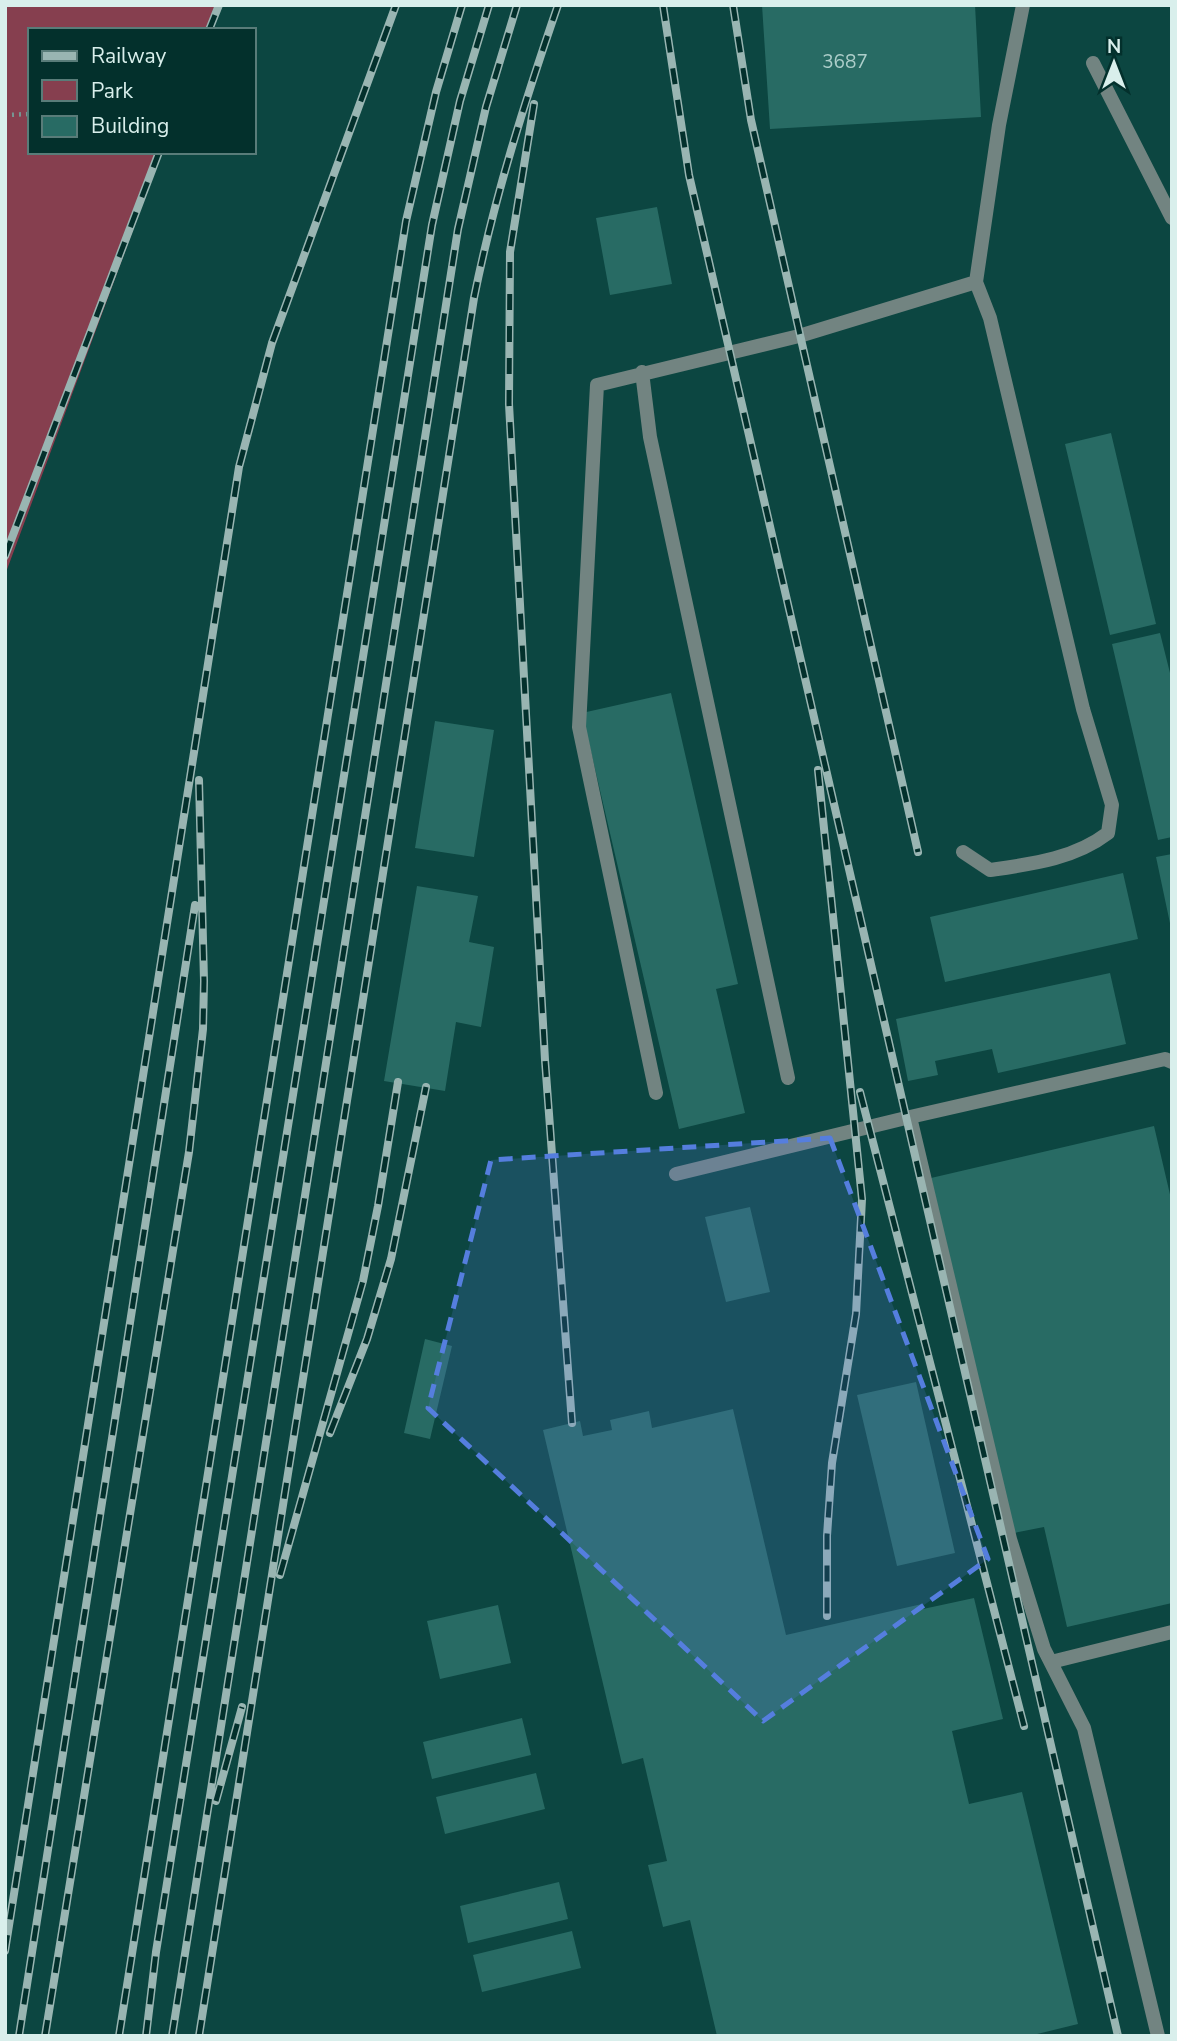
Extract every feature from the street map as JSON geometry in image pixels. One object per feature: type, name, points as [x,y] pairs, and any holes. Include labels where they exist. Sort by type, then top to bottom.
[{"type":"lane","points":[[963,852],[990,870],[1044,862],[1091,846],[1108,833],[1112,804],[1083,709],[990,318],[976,282],[999,125],[1023,5]]},
{"type":"lane","points":[[1093,64],[1172,218]]},
{"type":"lane","points":[[656,1094],[579,727],[597,385],[642,372],[799,337],[976,282]]},
{"type":"lane","points":[[642,372],[650,437],[788,1077]]},
{"type":"lane","points":[[676,1174],[1164,1059],[1172,1062]]},
{"type":"lane","points":[[910,1117],[1010,1539],[1051,1662],[1084,1728],[1158,2036]]},
{"type":"lane","points":[[1051,1662],[1172,1632]]},
{"type":"path","points":[[5,115],[28,114]]},
{"type":"highlighted area","points":[[830,1138],[988,1559],[763,1721],[428,1408],[491,1160]]},
{"type":"shaded area","points":[[222,5],[1172,5],[1172,2036],[5,2036],[5,575],[161,154],[256,154],[256,28],[212,28]]},
{"type":"green space","points":[[5,5],[222,5],[212,28],[28,28],[28,154],[161,154],[5,575]]},
{"type":"building","points":[[762,5],[975,5],[981,117],[770,129]]},
{"type":"building","points":[[657,207],[672,284],[610,295],[596,218]]},
{"type":"building","points":[[1111,433],[1156,624],[1110,635],[1065,444]]},
{"type":"building","points":[[1160,633],[1172,681],[1172,837],[1158,840],[1112,644]]},
{"type":"building","points":[[671,693],[738,984],[716,989],[745,1113],[679,1129],[582,713]]},
{"type":"building","points":[[435,721],[494,730],[474,857],[415,848]]},
{"type":"building","points":[[1172,854],[1172,928],[1171,928],[1156,857]]},
{"type":"building","points":[[1123,873],[1138,939],[945,982],[930,917]]},
{"type":"building","points":[[417,886],[478,896],[469,942],[494,947],[481,1027],[456,1022],[445,1091],[384,1081]]},
{"type":"building","points":[[1110,973],[1126,1044],[998,1073],[992,1049],[935,1061],[938,1075],[908,1081],[896,1019]]},
{"type":"building","points":[[1154,1126],[1172,1203],[1172,1603],[1067,1627],[1044,1527],[1014,1533],[931,1178]]},
{"type":"building","points":[[750,1207],[770,1292],[726,1302],[705,1217]]},
{"type":"building","points":[[425,1339],[452,1346],[430,1439],[404,1433]]},
{"type":"building","points":[[916,1382],[955,1553],[897,1566],[857,1395]]},
{"type":"building","points":[[733,1409],[786,1635],[922,1604],[923,1609],[974,1598],[1003,1719],[952,1731],[969,1804],[1022,1792],[1078,2024],[1029,2036],[717,2036],[690,1920],[663,1927],[648,1865],[667,1861],[643,1758],[622,1764],[543,1430],[580,1421],[583,1436],[612,1430],[610,1420],[649,1411],[652,1428]]},
{"type":"building","points":[[498,1605],[511,1663],[440,1679],[427,1621]]},
{"type":"building","points":[[522,1718],[531,1755],[432,1779],[423,1742]]},
{"type":"building","points":[[536,1773],[545,1809],[445,1834],[436,1797]]},
{"type":"building","points":[[559,1882],[568,1919],[468,1943],[460,1906]]},
{"type":"building","points":[[572,1931],[581,1968],[482,1992],[473,1955]]},
{"type":"railway","points":[[210,28],[219,5]]},
{"type":"railway","points":[[5,1951],[239,467],[272,343],[396,5]]},
{"type":"railway","points":[[119,2036],[406,221],[436,92],[462,5]]},
{"type":"railway","points":[[146,2036],[156,1952],[432,225],[460,101],[489,5]]},
{"type":"railway","points":[[172,2036],[458,229],[486,107],[517,5]]},
{"type":"railway","points":[[199,2036],[474,298],[511,150],[558,5]]},
{"type":"railway","points":[[663,5],[689,175],[1118,2036]]},
{"type":"railway","points":[[733,5],[751,120],[918,852]]},
{"type":"railway","points":[[534,104],[510,252],[509,404],[545,1060],[572,1423]]},
{"type":"railway","points":[[5,556],[158,154]]},
{"type":"railway","points":[[818,770],[862,1199],[856,1314],[832,1463],[827,1536],[827,1616]]},
{"type":"railway","points":[[45,2036],[189,1152],[203,1029],[199,780]]},
{"type":"railway","points":[[19,2036],[195,905]]},
{"type":"railway","points":[[280,1575],[363,1281],[398,1082]]},
{"type":"railway","points":[[330,1433],[367,1339],[391,1259],[426,1087]]},
{"type":"railway","points":[[860,1092],[1024,1726]]},
{"type":"railway","points":[[216,1801],[242,1707]]}]
